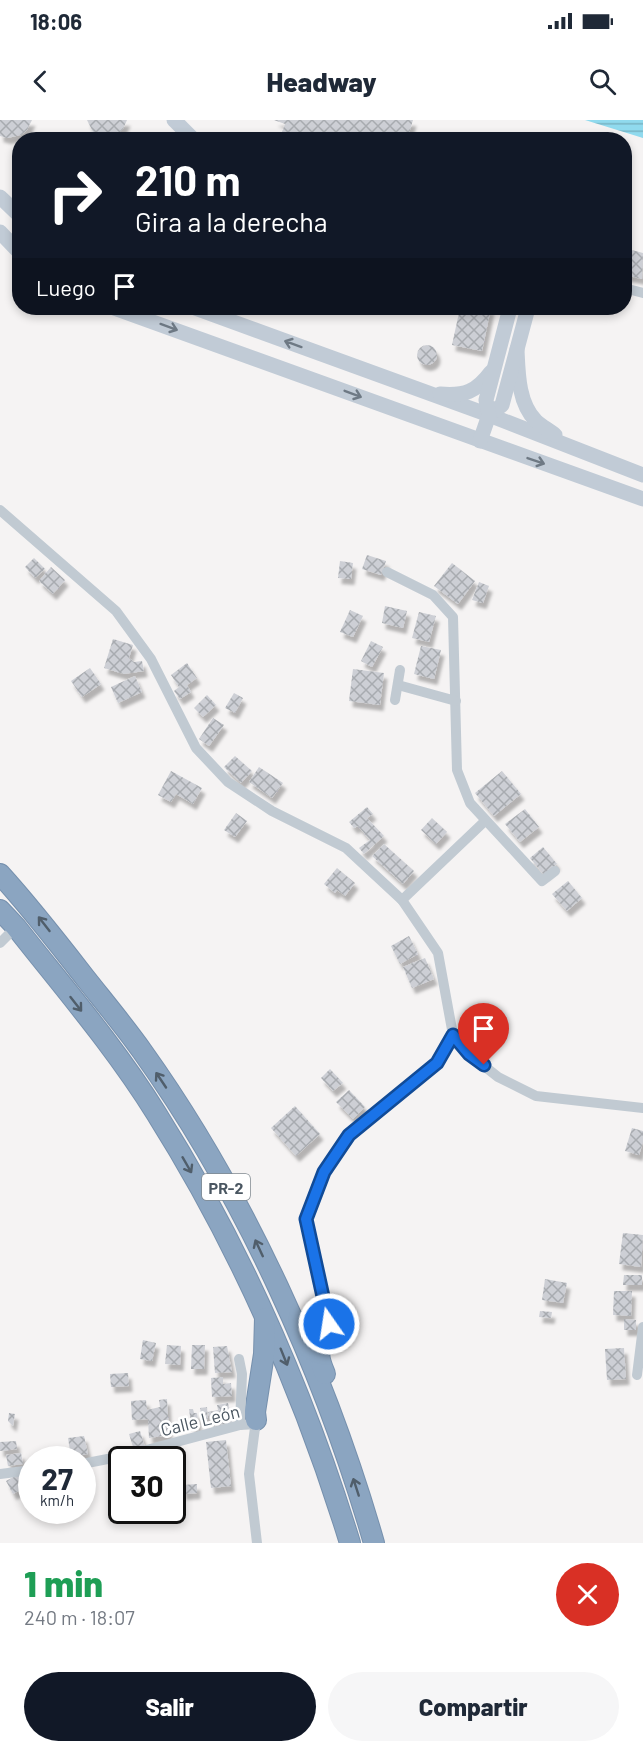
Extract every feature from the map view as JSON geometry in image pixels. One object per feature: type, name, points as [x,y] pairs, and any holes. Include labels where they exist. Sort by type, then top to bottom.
[{"type":"highway","name":"PR-2","points":[[0,874],[32,909],[142,1052],[207,1152],[254,1238],[309,1360],[340,1438],[374,1543]]},
{"type":"highway","name":"PR-2","points":[[0,910],[16,927],[122,1063],[156,1112],[226,1233],[265,1313],[297,1389],[330,1477],[350,1543]]},
{"type":"highway","points":[[273,1278],[287,1290],[310,1338],[322,1343],[319,1348],[320,1361],[333,1398],[340,1438]]},
{"type":"highway","points":[[251,1423],[255,1412],[264,1354],[265,1313]]},
{"type":"highway","points":[[251,1423],[271,1385],[281,1380],[297,1389]]},
{"type":"street","points":[[174,120],[186,132]]},
{"type":"street","points":[[0,197],[12,208]]},
{"type":"street","points":[[0,232],[12,245]]},
{"type":"street","points":[[133,315],[643,499]]},
{"type":"street","points":[[214,315],[489,415],[643,475]]},
{"type":"street","points":[[480,441],[489,415],[486,400],[508,315]]},
{"type":"street","points":[[489,415],[502,405],[526,315]]},
{"type":"street","points":[[517,349],[518,379],[524,401],[534,420],[572,447]]},
{"type":"street","points":[[425,392],[455,395],[471,391],[482,384],[495,367]]},
{"type":"street","points":[[0,510],[116,611],[151,659],[196,748],[228,782],[272,811],[346,848],[402,900],[438,953],[453,1035],[469,1054],[498,1077],[536,1096],[643,1108]]},
{"type":"street","points":[[387,572],[433,595],[453,617],[457,770],[471,803],[542,881],[555,871]]},
{"type":"street","points":[[395,700],[400,670]]},
{"type":"street","points":[[398,685],[456,701]]},
{"type":"street","points":[[402,900],[485,821]]},
{"type":"street","points":[[0,943],[16,927]]},
{"type":"street","points":[[322,1343],[329,1324],[306,1219],[324,1172],[349,1135],[437,1063],[453,1035]]},
{"type":"street","points":[[637,1375],[643,1327]]},
{"type":"street","points":[[239,1359],[251,1423],[249,1473],[257,1543]]},
{"type":"street","name":"Calle León","points":[[96,1461],[251,1423]]},
{"type":"street","points":[[0,1474],[18,1472]]},
{"type":"water","points":[[585,120],[643,120],[643,138],[632,135],[632,132],[624,132]]},
{"type":"building","points":[[0,120],[32,120],[25,132],[12,132],[12,137],[7,138],[0,136]]},
{"type":"building","points":[[87,120],[127,120],[120,132],[93,132]]},
{"type":"building","points":[[274,120],[413,120],[409,132],[282,132],[285,124]]},
{"type":"building","points":[[632,250],[643,253],[642,279],[632,277]]},
{"type":"building","points":[[458,315],[490,315],[482,351],[452,345]]},
{"type":"building","points":[[427,345],[434,348],[437,355],[434,362],[427,365],[420,362],[417,355],[420,348]]},
{"type":"building","points":[[367,555],[386,561],[381,575],[362,569]]},
{"type":"building","points":[[34,558],[45,569],[35,578],[25,567]]},
{"type":"building","points":[[340,561],[353,563],[351,579],[338,578]]},
{"type":"building","points":[[452,563],[475,581],[458,604],[434,586]]},
{"type":"building","points":[[51,567],[65,580],[53,594],[39,581]]},
{"type":"building","points":[[479,582],[489,586],[483,603],[472,600]]},
{"type":"building","points":[[385,606],[407,611],[403,628],[382,623]]},
{"type":"building","points":[[350,610],[363,616],[353,637],[340,632]]},
{"type":"building","points":[[419,612],[436,616],[429,642],[412,638]]},
{"type":"building","points":[[113,639],[133,645],[129,658],[134,662],[142,661],[144,671],[124,674],[104,668]]},
{"type":"building","points":[[371,641],[383,647],[372,667],[361,661]]},
{"type":"building","points":[[421,646],[441,650],[434,679],[414,674]]},
{"type":"building","points":[[187,663],[197,678],[187,685],[191,692],[180,699],[174,691],[179,687],[171,675]]},
{"type":"building","points":[[90,668],[101,684],[82,697],[71,681]]},
{"type":"building","points":[[353,669],[384,673],[380,705],[349,701]]},
{"type":"building","points":[[135,676],[142,692],[118,703],[111,687]]},
{"type":"building","points":[[234,693],[243,698],[235,713],[225,708]]},
{"type":"building","points":[[207,695],[216,705],[203,717],[194,708]]},
{"type":"building","points":[[213,718],[224,725],[209,746],[199,739]]},
{"type":"building","points":[[235,756],[252,771],[241,783],[224,767]]},
{"type":"building","points":[[259,767],[283,783],[272,798],[249,782]]},
{"type":"building","points":[[171,771],[202,788],[193,804],[176,794],[171,802],[158,795]]},
{"type":"building","points":[[502,771],[521,794],[494,816],[475,793]]},
{"type":"building","points":[[367,807],[373,814],[367,818],[384,836],[364,854],[359,848],[370,840],[358,826],[354,828],[349,822]]},
{"type":"building","points":[[525,809],[539,827],[520,842],[505,824]]},
{"type":"building","points":[[236,813],[247,821],[235,837],[224,830]]},
{"type":"building","points":[[432,818],[447,832],[436,844],[421,830]]},
{"type":"building","points":[[384,844],[414,871],[403,884],[372,856]]},
{"type":"building","points":[[543,847],[557,864],[544,875],[530,858]]},
{"type":"building","points":[[337,868],[355,883],[345,896],[337,890],[335,893],[324,884]]},
{"type":"building","points":[[568,881],[582,898],[567,911],[552,894]]},
{"type":"building","points":[[409,936],[418,954],[400,964],[391,946]]},
{"type":"building","points":[[425,958],[434,979],[412,988],[403,967]]},
{"type":"building","points":[[330,1069],[343,1083],[333,1091],[321,1078]]},
{"type":"building","points":[[349,1090],[365,1107],[353,1119],[336,1102]]},
{"type":"building","points":[[295,1106],[320,1134],[296,1156],[271,1128]]},
{"type":"building","points":[[632,1128],[643,1131],[643,1142],[639,1155],[625,1151]]},
{"type":"building","points":[[623,1233],[643,1235],[641,1267],[619,1264]]},
{"type":"building","points":[[624,1275],[642,1275],[642,1285],[623,1285]]},
{"type":"building","points":[[545,1279],[567,1283],[563,1303],[542,1300]]},
{"type":"building","points":[[614,1291],[632,1291],[631,1316],[613,1315]]},
{"type":"building","points":[[540,1311],[552,1312],[551,1318],[539,1317]]},
{"type":"building","points":[[624,1319],[636,1320],[636,1330],[624,1330]]},
{"type":"building","points":[[143,1340],[156,1343],[152,1361],[140,1359]]},
{"type":"building","points":[[167,1345],[181,1346],[180,1365],[165,1364]]},
{"type":"building","points":[[192,1345],[205,1345],[204,1369],[191,1369]]},
{"type":"building","points":[[227,1346],[232,1372],[215,1373],[213,1347]]},
{"type":"building","points":[[624,1348],[626,1379],[607,1380],[605,1349]]},
{"type":"building","points":[[128,1373],[129,1386],[111,1387],[110,1374]]},
{"type":"building","points":[[223,1377],[223,1384],[231,1383],[232,1396],[212,1397],[211,1378]]},
{"type":"building","points":[[167,1399],[169,1435],[149,1438],[148,1419],[132,1420],[131,1401],[146,1400],[147,1410],[160,1407],[159,1400]]},
{"type":"building","points":[[228,1403],[233,1422],[212,1427],[208,1412],[218,1410],[217,1405]]},
{"type":"building","points":[[207,1407],[208,1419],[202,1420],[200,1408]]},
{"type":"building","points":[[189,1409],[197,1413],[199,1430],[192,1431]]},
{"type":"building","points":[[9,1413],[15,1414],[13,1426],[8,1421]]},
{"type":"building","points":[[140,1431],[145,1446],[133,1446],[129,1434]]},
{"type":"building","points":[[84,1436],[86,1446],[69,1446],[68,1438]]},
{"type":"building","points":[[226,1440],[231,1486],[211,1488],[206,1442]]},
{"type":"building","points":[[16,1441],[17,1449],[0,1451],[0,1442]]},
{"type":"building","points":[[18,1453],[18,1465],[8,1466],[6,1455]]},
{"type":"building","points":[[18,1475],[18,1491],[13,1494],[6,1481]]},
{"type":"building","points":[[197,1484],[197,1493],[186,1494],[186,1485]]},
{"type":"route","points":[[329,1324],[306,1219],[324,1172],[349,1135],[437,1063],[453,1035],[469,1054],[484,1065]]}]
